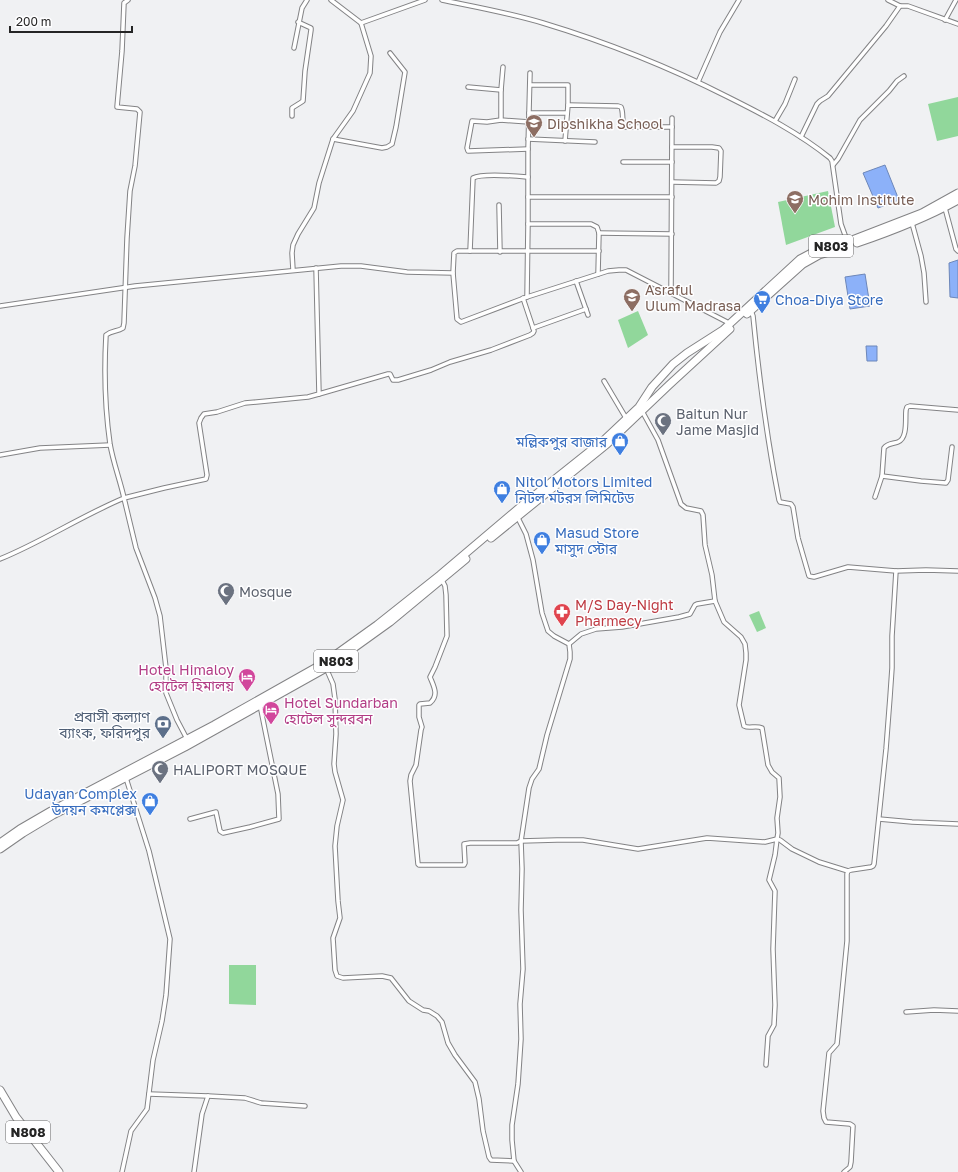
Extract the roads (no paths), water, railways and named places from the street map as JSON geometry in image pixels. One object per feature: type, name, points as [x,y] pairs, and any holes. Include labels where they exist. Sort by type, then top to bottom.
[{"type":"highway","name":"N803","points":[[848,244],[922,213],[958,193]]},
{"type":"highway","name":"N803","points":[[630,417],[642,411],[800,259],[817,250],[848,244],[912,223],[945,208],[958,200]]},
{"type":"highway","name":"N803","points":[[389,620],[630,417],[639,407],[652,387],[673,364],[687,353],[731,326]]},
{"type":"highway","name":"N803","points":[[0,849],[23,833],[102,787],[325,666],[442,580],[473,550]]},
{"type":"highway","name":"N803","points":[[0,843],[20,829],[51,811],[102,787],[126,778],[132,771],[187,739],[260,705],[292,684]]},
{"type":"highway","name":"N808","points":[[0,1090],[16,1116],[59,1172]]},
{"type":"street","points":[[128,0],[124,3],[122,51],[116,107],[137,109],[140,112],[126,238],[126,288],[123,328],[119,331],[110,332],[106,335],[108,420],[110,445],[136,548],[155,598],[160,616],[166,668],[166,693],[177,720],[187,739]]},
{"type":"street","points":[[294,48],[298,22],[302,8],[307,0]]},
{"type":"street","points":[[293,270],[293,245],[314,208],[319,183],[333,139],[353,111],[370,73],[370,56],[361,23],[331,0]]},
{"type":"street","points":[[361,23],[425,0]]},
{"type":"street","points":[[442,0],[542,22],[599,41],[698,82],[801,137],[830,158],[833,165],[841,224],[848,244]]},
{"type":"street","points":[[698,82],[720,32],[739,0]]},
{"type":"street","points":[[888,0],[900,6],[908,6],[958,24]]},
{"type":"street","points":[[945,20],[956,0]]},
{"type":"street","points":[[801,137],[817,104],[828,96],[886,26],[900,6]]},
{"type":"street","points":[[292,116],[292,108],[303,101],[312,30],[311,28],[298,22]]},
{"type":"street","points":[[333,139],[382,148],[392,144],[405,72],[390,53]]},
{"type":"street","points":[[501,120],[503,67]]},
{"type":"street","points":[[0,559],[19,552],[39,540],[124,498],[206,479],[207,475],[199,423],[204,414],[217,412],[245,403],[308,397],[388,374],[390,374],[393,380],[398,380],[491,350],[533,333],[534,331],[525,298],[528,251],[528,139],[530,73]]},
{"type":"street","points":[[833,165],[838,159],[860,120],[897,81],[904,76]]},
{"type":"street","points":[[775,122],[785,104],[795,79]]},
{"type":"street","points":[[530,85],[568,86],[565,141]]},
{"type":"street","points":[[468,88],[501,90]]},
{"type":"street","points":[[568,106],[618,106],[623,110],[623,122],[626,126],[672,126]]},
{"type":"street","points":[[529,113],[567,113]]},
{"type":"street","points":[[671,293],[672,118]]},
{"type":"street","points":[[528,149],[468,151],[466,148],[472,121],[487,122],[501,120],[529,122]]},
{"type":"street","points":[[528,139],[595,142]]},
{"type":"street","points":[[672,147],[712,147],[719,148],[721,151],[720,177],[719,181],[716,183],[672,182]]},
{"type":"street","points":[[623,162],[672,162]]},
{"type":"street","points":[[470,251],[473,178],[475,176],[528,177]]},
{"type":"street","points":[[528,197],[672,197]]},
{"type":"street","points":[[499,205],[500,252]]},
{"type":"street","points":[[945,208],[956,249],[958,251]]},
{"type":"street","points":[[912,223],[921,256],[926,302]]},
{"type":"street","points":[[528,224],[591,224],[597,227],[600,233],[598,274]]},
{"type":"street","points":[[600,233],[672,234]]},
{"type":"street","points":[[599,251],[458,251],[454,253],[453,273],[457,319],[461,322],[525,298],[598,274],[626,270],[731,326]]},
{"type":"street","points":[[0,306],[126,288],[341,266],[361,266],[407,272],[453,273]]},
{"type":"street","points":[[316,268],[319,394]]},
{"type":"street","points":[[576,281],[588,315]]},
{"type":"street","points":[[750,308],[754,316],[758,369],[771,462],[779,500],[780,502],[791,504],[793,507],[798,538],[809,576],[814,577],[848,567],[896,571],[958,571]]},
{"type":"street","points":[[533,328],[586,309]]},
{"type":"street","points":[[604,381],[630,417]]},
{"type":"street","points":[[875,497],[882,476],[884,448],[892,443],[897,443],[904,436],[907,407],[958,410]]},
{"type":"street","points":[[642,411],[658,440],[681,504],[686,508],[701,511],[703,515],[705,545],[712,575],[715,601],[722,619],[741,637],[745,644],[746,660],[739,705],[744,726],[762,728],[768,764],[772,772],[779,778],[780,797],[777,818],[778,833],[769,880],[775,891],[773,949],[775,984],[774,1025],[768,1036],[766,1065]]},
{"type":"street","points":[[0,455],[40,448],[110,445]]},
{"type":"street","points":[[882,476],[946,483],[948,480],[952,447]]},
{"type":"street","points":[[516,514],[526,534],[533,560],[542,612],[548,631],[569,644]]},
{"type":"street","points":[[442,580],[445,586],[446,595],[447,636],[430,678],[436,692],[435,697],[430,703],[422,703],[419,705],[419,717],[422,727],[416,765],[410,782],[417,862],[419,865],[464,865],[464,845],[466,843],[517,843],[521,841],[583,840],[638,849],[706,838],[765,842],[780,840],[792,849],[819,862],[848,872],[851,870],[873,866],[879,819],[890,697],[896,571]]},
{"type":"street","points":[[569,644],[581,634],[596,629],[622,627],[679,617],[690,614],[695,605],[715,601]]},
{"type":"street","points":[[521,1172],[514,1161],[512,1125],[518,1084],[521,1039],[520,1004],[523,969],[521,841],[529,788],[532,779],[539,769],[547,735],[570,659],[569,644]]},
{"type":"street","points":[[325,666],[333,684],[336,734],[334,764],[343,800],[337,826],[335,846],[340,918],[333,938],[335,970],[337,976],[343,978],[382,976],[391,978],[409,1001],[423,1010],[430,1011],[437,1016],[445,1028],[448,1043],[475,1082],[489,1157],[491,1160],[514,1161]]},
{"type":"street","points":[[190,818],[216,812],[220,831],[223,833],[256,826],[279,819],[278,794],[260,705]]},
{"type":"street","points":[[122,1172],[131,1131],[147,1109],[153,1060],[166,995],[170,939],[149,851],[126,778]]},
{"type":"street","points":[[879,819],[958,824]]},
{"type":"street","points":[[844,1172],[850,1167],[851,1162],[853,1126],[850,1124],[826,1122],[823,1111],[829,1053],[837,1044],[844,979],[847,941],[848,872]]},
{"type":"street","points":[[906,1012],[934,1010],[958,1011]]},
{"type":"street","points":[[149,1094],[245,1098],[261,1103],[306,1106]]},
{"type":"street","points":[[194,1172],[202,1114],[208,1096]]},
{"type":"water","points":[[885,165],[899,200],[878,208],[863,173]]},
{"type":"water","points":[[958,260],[958,298],[950,297],[949,263]]},
{"type":"water","points":[[865,274],[870,306],[850,309],[845,277]]},
{"type":"water","points":[[866,346],[877,346],[877,361],[867,361]]},
{"type":"place","name":"Dipshikha School","points":[[534,138]]},
{"type":"place","name":"Mohim Institute","points":[[795,214]]},
{"type":"place","name":"Asraful Ulum Madrasa","points":[[632,312]]},
{"type":"place","name":"Choa-Diya Store","points":[[762,314]]},
{"type":"place","name":"Baitun Nur Jame Masjid","points":[[663,436]]},
{"type":"place","name":"মল্লিকপুর বাজার","points":[[620,456]]},
{"type":"place","name":"Nitol Motors Limited নিটল মটরস লিমিটেড","points":[[502,504]]},
{"type":"place","name":"Masud Store মাসুদ স্টোর","points":[[542,555]]},
{"type":"place","name":"Mosque","points":[[226,606]]},
{"type":"place","name":"M/S Day-Night Pharmecy","points":[[562,627]]},
{"type":"place","name":"Hotel Himaloy হোটেল হিমালয়","points":[[247,692]]},
{"type":"place","name":"Hotel Sundarban হোটেল সুন্দরবন","points":[[271,725]]},
{"type":"place","name":"প্রবাসী কল্যাণ ব্যাংক, ফরিদপুর","points":[[163,739]]},
{"type":"place","name":"HALIPORT MOSQUE","points":[[160,784]]},
{"type":"place","name":"Udayan Complex উদয়ন কমপ্লেক্স","points":[[150,816]]}]
